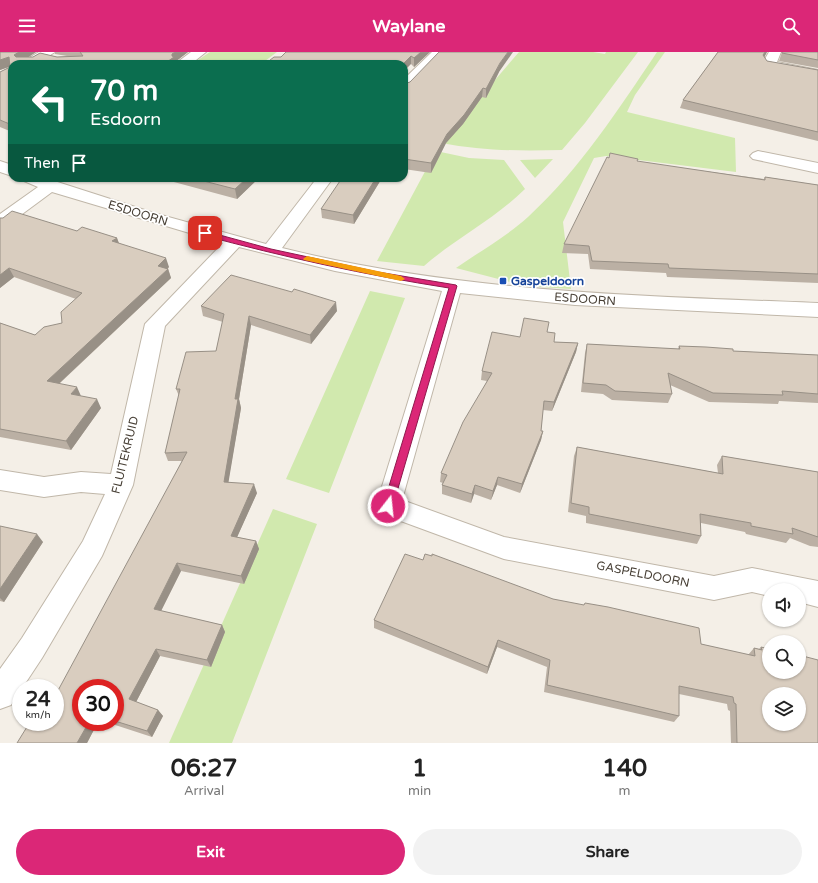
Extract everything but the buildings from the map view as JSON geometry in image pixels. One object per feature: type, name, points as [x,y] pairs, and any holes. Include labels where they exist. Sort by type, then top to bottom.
[{"type":"street","points":[[188,60],[200,52]]},
{"type":"street","points":[[408,83],[439,52]]},
{"type":"street","points":[[774,52],[769,64],[818,74]]},
{"type":"street","points":[[38,60],[49,56]]},
{"type":"street","points":[[758,156],[818,168]]},
{"type":"street","name":"ESDOORN","points":[[40,182],[234,242],[378,275],[453,286],[588,300],[818,310]]},
{"type":"street","points":[[270,251],[322,182]]},
{"type":"street","points":[[0,222],[50,186]]},
{"type":"street","name":"FLUITEKRUID","points":[[0,694],[32,648],[93,548],[121,485],[155,324],[234,242]]},
{"type":"street","name":"GASPELDOORN","points":[[453,286],[388,506],[504,548],[714,588],[752,580],[766,583]]},
{"type":"street","points":[[0,480],[44,487],[81,482],[121,485]]},
{"type":"street","name":"GASPELDOORN","points":[[806,591],[818,594]]},
{"type":"green space","points":[[210,52],[277,52],[266,60],[198,60]]},
{"type":"green space","points":[[519,52],[593,52],[605,54],[606,52],[638,52],[585,123],[562,150],[502,150],[472,148],[441,143]]},
{"type":"green space","points":[[657,52],[665,52],[635,95],[627,112],[735,138],[736,172],[606,156],[594,158],[563,222],[571,289],[526,286],[456,268],[511,231],[547,199],[565,179],[597,138],[628,96]]},
{"type":"green space","points":[[436,151],[469,158],[504,160],[525,189],[501,210],[449,246],[424,266],[377,261]]},
{"type":"green space","points":[[553,159],[535,178],[520,160]]},
{"type":"green space","points":[[370,291],[405,298],[329,493],[286,479]]},
{"type":"green space","points":[[273,509],[317,524],[232,743],[169,743]]},
{"type":"slow traffic","points":[[307,259],[401,279]]},
{"type":"place","name":"Gaspeldoorn","points":[[503,281]]},
{"type":"route","points":[[205,233],[270,251],[378,275],[431,284],[453,286],[388,506]]}]
